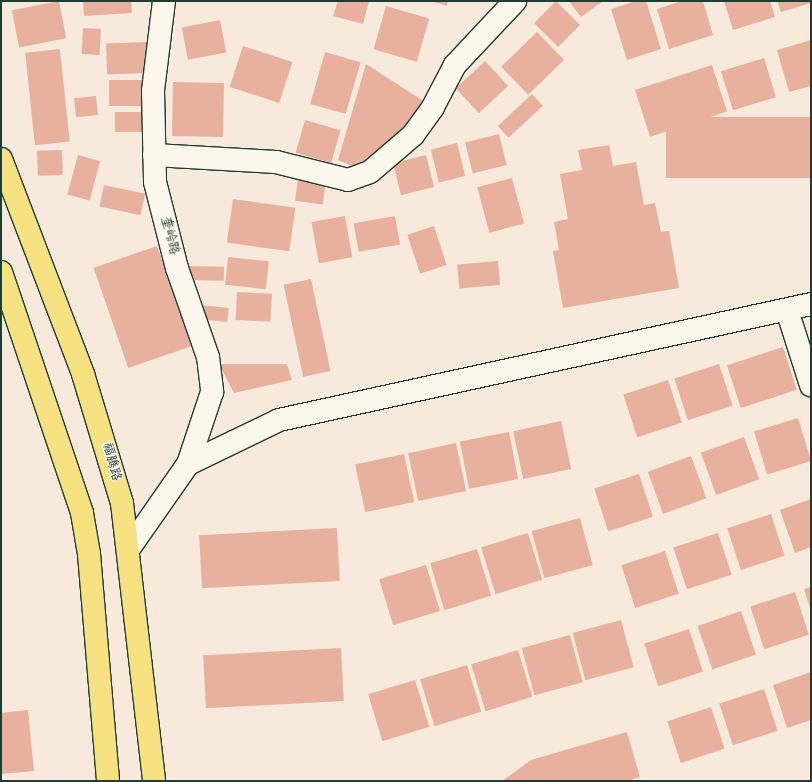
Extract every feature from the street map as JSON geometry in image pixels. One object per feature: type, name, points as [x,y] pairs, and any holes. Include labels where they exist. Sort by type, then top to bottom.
[{"type":"main road","name":"福腾路","points":[[1,159],[105,440],[122,503],[154,781]]},
{"type":"main road","points":[[1,272],[82,513],[89,554],[108,781]]},
{"type":"street","name":"奎岭路","points":[[164,1],[153,91],[155,182],[177,268],[208,357],[212,392],[188,464]]},
{"type":"street","points":[[154,155],[276,162],[348,180],[370,172],[413,135],[434,107],[455,65],[515,1]]},
{"type":"street","points":[[128,550],[188,464],[279,420],[811,304]]},
{"type":"street","points":[[787,310],[811,385]]},
{"type":"building","points":[[59,1],[66,38],[19,47],[12,10]]},
{"type":"building","points":[[83,1],[131,1],[132,13],[84,16]]},
{"type":"building","points":[[338,1],[369,1],[363,24],[333,16]]},
{"type":"building","points":[[430,1],[448,1],[447,6]]},
{"type":"building","points":[[556,1],[580,25],[558,47],[534,23]]},
{"type":"building","points":[[569,1],[603,1],[581,17]]},
{"type":"building","points":[[636,1],[646,1],[661,49],[627,60],[611,9]]},
{"type":"building","points":[[682,1],[703,1],[713,35],[669,49],[657,9]]},
{"type":"building","points":[[724,1],[770,1],[775,17],[733,30]]},
{"type":"building","points":[[777,1],[811,1],[811,3],[781,12]]},
{"type":"building","points":[[386,6],[429,18],[417,62],[374,49]]},
{"type":"building","points":[[220,20],[226,52],[188,60],[182,27]]},
{"type":"building","points":[[83,28],[101,29],[100,55],[82,54]]},
{"type":"building","points":[[537,32],[564,60],[528,95],[501,67]]},
{"type":"building","points":[[811,40],[811,86],[789,92],[777,50]]},
{"type":"building","points":[[147,42],[148,73],[107,74],[106,43]]},
{"type":"building","points":[[243,46],[292,62],[279,103],[230,87]]},
{"type":"building","points":[[60,49],[70,141],[35,145],[25,53]]},
{"type":"building","points":[[325,52],[361,62],[346,114],[310,104]]},
{"type":"building","points":[[764,58],[776,97],[733,110],[721,71]]},
{"type":"building","points":[[485,61],[508,86],[479,113],[456,88]]},
{"type":"building","points":[[366,64],[422,100],[421,118],[359,169],[338,160]]},
{"type":"building","points":[[712,65],[727,112],[650,137],[635,90]]},
{"type":"building","points":[[109,80],[145,80],[145,106],[109,106]]},
{"type":"building","points":[[173,82],[224,83],[223,137],[172,136]]},
{"type":"building","points":[[532,94],[543,106],[509,138],[498,126]]},
{"type":"building","points":[[96,96],[98,115],[76,117],[74,98]]},
{"type":"building","points":[[115,112],[147,112],[147,132],[115,132]]},
{"type":"building","points":[[666,117],[811,117],[811,178],[666,178]]},
{"type":"building","points":[[305,120],[341,130],[331,163],[296,153]]},
{"type":"building","points":[[499,134],[507,165],[473,174],[465,142]]},
{"type":"building","points":[[457,143],[465,176],[439,183],[431,150]]},
{"type":"building","points":[[609,145],[613,166],[636,162],[644,205],[655,203],[661,232],[669,231],[679,288],[563,308],[553,251],[559,250],[554,222],[568,219],[560,174],[582,170],[578,150]]},
{"type":"building","points":[[62,150],[63,175],[38,176],[37,151]]},
{"type":"building","points":[[78,155],[100,161],[90,201],[67,195]]},
{"type":"building","points":[[426,155],[434,187],[401,195],[393,163]]},
{"type":"building","points":[[299,172],[327,176],[323,205],[295,201]]},
{"type":"building","points":[[512,178],[524,223],[489,233],[477,187]]},
{"type":"building","points":[[104,185],[145,194],[141,215],[99,207]]},
{"type":"building","points":[[233,199],[295,208],[289,251],[227,243]]},
{"type":"building","points":[[345,216],[352,257],[319,263],[312,222]]},
{"type":"building","points":[[395,216],[400,245],[359,252],[354,223]]},
{"type":"building","points":[[434,226],[447,265],[420,274],[407,235]]},
{"type":"building","points":[[157,246],[192,346],[128,368],[94,268]]},
{"type":"building","points":[[228,257],[269,261],[266,289],[225,285]]},
{"type":"building","points":[[498,261],[500,285],[459,288],[457,265]]},
{"type":"building","points":[[184,266],[224,267],[224,281],[184,280]]},
{"type":"building","points":[[311,279],[331,371],[303,377],[284,285]]},
{"type":"building","points":[[237,292],[272,294],[270,322],[236,320]]},
{"type":"building","points":[[200,305],[229,308],[227,322],[199,319]]},
{"type":"building","points":[[783,347],[797,390],[741,408],[727,365]]},
{"type":"building","points":[[219,364],[287,364],[292,380],[234,393]]},
{"type":"building","points":[[719,364],[733,406],[688,420],[674,379]]},
{"type":"building","points":[[668,380],[682,423],[637,437],[623,395]]},
{"type":"building","points":[[798,418],[811,461],[767,474],[754,431]]},
{"type":"building","points":[[561,421],[571,469],[523,479],[513,431]]},
{"type":"building","points":[[509,432],[518,479],[469,489],[460,442]]},
{"type":"building","points":[[744,437],[759,479],[716,495],[701,453]]},
{"type":"building","points":[[456,443],[466,491],[418,501],[408,453]]},
{"type":"building","points":[[404,454],[414,502],[365,512],[355,464]]},
{"type":"building","points":[[691,456],[706,498],[663,514],[648,472]]},
{"type":"building","points":[[639,474],[653,517],[608,531],[594,489]]},
{"type":"building","points":[[811,499],[811,547],[795,553],[780,510]]},
{"type":"building","points":[[771,514],[785,556],[741,570],[727,528]]},
{"type":"building","points":[[580,518],[593,565],[544,578],[532,531]]},
{"type":"building","points":[[337,528],[340,581],[202,588],[199,535]]},
{"type":"building","points":[[528,533],[542,580],[495,594],[481,547]]},
{"type":"building","points":[[718,533],[732,575],[687,589],[673,548]]},
{"type":"building","points":[[477,549],[491,596],[444,610],[430,563]]},
{"type":"building","points":[[665,551],[679,594],[635,608],[621,565]]},
{"type":"building","points":[[426,565],[440,611],[393,625],[379,579]]},
{"type":"building","points":[[811,587],[811,611],[804,589]]},
{"type":"building","points":[[795,592],[809,635],[764,649],[750,607]]},
{"type":"building","points":[[741,611],[756,654],[712,669],[698,626]]},
{"type":"building","points":[[621,620],[634,667],[585,680],[573,633]]},
{"type":"building","points":[[689,629],[703,672],[658,686],[644,644]]},
{"type":"building","points":[[570,635],[583,682],[534,695],[522,648]]},
{"type":"building","points":[[341,648],[344,701],[206,708],[203,655]]},
{"type":"building","points":[[518,650],[532,697],[485,711],[471,664]]},
{"type":"building","points":[[467,665],[481,712],[434,726],[420,679]]},
{"type":"building","points":[[811,672],[811,720],[787,728],[773,685]]},
{"type":"building","points":[[415,680],[429,727],[382,741],[368,694]]},
{"type":"building","points":[[764,689],[778,731],[733,745],[719,704]]},
{"type":"building","points":[[711,707],[725,749],[681,763],[667,721]]},
{"type":"building","points":[[28,710],[34,771],[1,774],[1,713]]},
{"type":"building","points":[[627,732],[640,777],[628,781],[502,781],[531,760]]}]
